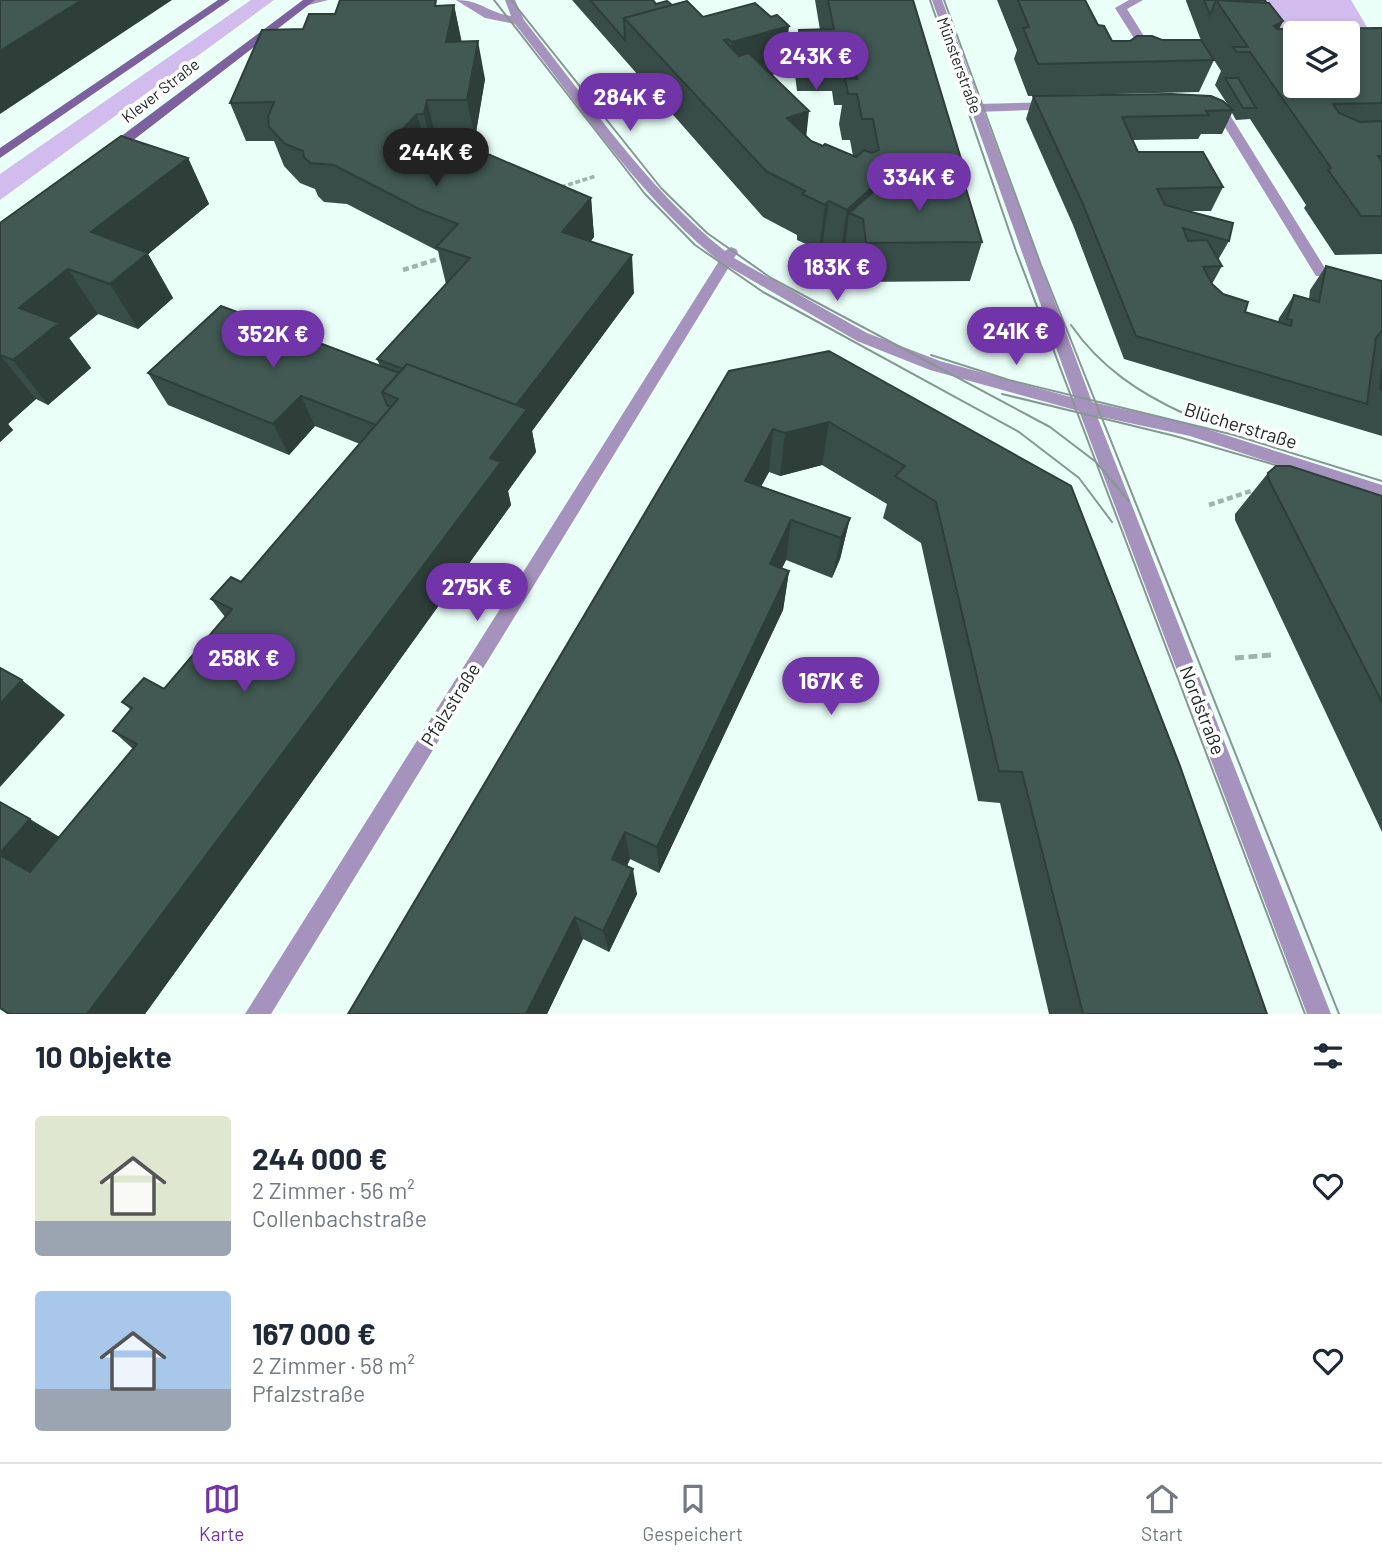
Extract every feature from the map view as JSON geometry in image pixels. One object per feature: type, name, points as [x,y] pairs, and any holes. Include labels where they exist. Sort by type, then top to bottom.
[{"type":"main road","name":"Klever Straße","points":[[0,153],[225,0]]},
{"type":"main road","name":"Klever Straße","points":[[94,163],[308,2]]},
{"type":"street","points":[[308,2],[323,0]]},
{"type":"street","points":[[461,0],[489,16],[519,21]]},
{"type":"street","points":[[503,0],[519,21]]},
{"type":"street","points":[[510,0],[519,21]]},
{"type":"street","name":"Münsterstraße","points":[[937,0],[1086,407]]},
{"type":"street","points":[[1138,0],[1121,8],[1141,41]]},
{"type":"street","name":"Blücherstraße","points":[[519,21],[631,163],[690,230],[862,337],[936,366],[1086,407],[1191,430],[1382,492]]},
{"type":"street","points":[[976,108],[1061,106]]},
{"type":"street","points":[[1206,107],[1219,107],[1321,273]]},
{"type":"street","name":"Pfalzstraße","points":[[257,1014],[729,256]]},
{"type":"street","name":"Nordstraße","points":[[1086,407],[1319,1014]]},
{"type":"path","points":[[552,190],[631,163]]},
{"type":"path","points":[[403,270],[448,256]]},
{"type":"path","points":[[1209,505],[1258,489]]},
{"type":"path","points":[[1235,658],[1271,655]]},
{"type":"shaded area","points":[[251,0],[274,0],[0,200],[0,174]]},
{"type":"shaded area","points":[[1213,0],[1351,0],[1380,49],[1360,39],[1360,21],[1283,21],[1283,38]]},
{"type":"building","points":[[0,0],[82,0],[0,51]]},
{"type":"building","points":[[340,0],[436,0],[435,6],[454,5],[446,42],[478,41],[467,100],[427,100],[424,114],[417,114],[398,134],[448,162],[469,146],[591,198],[562,232],[632,255],[516,405],[407,364],[403,369],[377,359],[470,258],[436,247],[458,224],[419,209],[334,165],[310,163],[304,157],[303,151],[285,144],[269,127],[268,117],[274,102],[230,103],[262,30],[303,29],[309,14],[335,14]]},
{"type":"building","points":[[590,0],[653,0],[656,4],[667,1],[672,5],[624,18],[625,40]]},
{"type":"building","points":[[828,0],[913,0],[965,172],[889,172],[847,210],[829,201],[825,205],[802,194],[805,191],[766,171],[624,18],[687,1],[703,17],[755,3],[771,17],[777,15],[789,26],[732,42],[724,40],[739,56],[749,53],[809,111],[787,118],[811,141],[856,157],[864,150],[871,153],[879,150],[873,119],[862,119],[857,94],[848,94],[845,78],[857,79],[853,60],[840,60],[837,45],[801,46],[799,30],[834,29]]},
{"type":"building","points":[[1018,0],[1085,0],[1098,25],[1104,26],[1112,41],[1130,41],[1137,36],[1152,36],[1162,40],[1201,40],[1214,60],[1038,64],[1023,28],[1029,27]]},
{"type":"building","points":[[1204,0],[1216,0],[1210,15]]},
{"type":"building","points":[[1216,0],[1265,0],[1266,3]]},
{"type":"building","points":[[1216,0],[1269,3],[1283,21],[1274,26],[1283,29],[1283,98],[1360,98],[1360,28],[1382,28],[1382,103],[1333,104],[1339,113],[1360,122],[1382,121],[1382,156],[1378,156],[1382,162],[1382,216],[1361,216],[1250,52],[1237,52],[1233,47],[1248,47]]},
{"type":"building","points":[[1225,78],[1238,78],[1256,108],[1243,108]]},
{"type":"building","points":[[1033,96],[1211,96],[1223,101],[1233,110],[1206,111],[1209,115],[1122,117],[1138,152],[1203,152],[1223,187],[1157,189],[1165,205],[1233,223],[1229,241],[1183,228],[1188,241],[1207,240],[1222,266],[1203,267],[1212,284],[1223,294],[1248,302],[1245,312],[1291,326],[1292,320],[1287,319],[1294,295],[1319,302],[1326,266],[1382,281],[1382,330],[1376,338],[1367,404],[1136,336],[1082,202]]},
{"type":"building","points":[[121,136],[188,158],[91,232],[148,253],[110,284],[68,269],[19,308],[59,323],[13,360],[0,355],[0,223]]},
{"type":"building","points":[[888,179],[963,179],[982,242],[866,243],[863,219],[849,213]]},
{"type":"building","points":[[221,306],[399,373],[382,392],[387,405],[391,407],[376,425],[301,396],[273,424],[148,373]]},
{"type":"building","points":[[829,351],[1071,486],[1180,766],[1267,1014],[1083,1014],[1022,772],[999,771],[936,502],[895,476],[905,466],[829,422],[785,433],[773,429],[745,481],[850,518],[841,538],[791,520],[770,564],[789,571],[657,847],[625,832],[612,859],[633,869],[603,931],[575,917],[526,1014],[348,1014],[729,371]]},
{"type":"building","points":[[407,364],[527,409],[490,458],[501,462],[87,1014],[9,1014],[0,1008],[0,855],[30,872],[137,744],[113,731],[132,708],[122,702],[144,678],[164,689],[232,609],[211,599],[231,577],[241,582],[398,399],[382,392]]},
{"type":"building","points":[[1276,466],[1290,466],[1382,496],[1382,702],[1268,478],[1268,473]]},
{"type":"building","points":[[0,668],[22,680],[0,704]]},
{"type":"building","points":[[0,802],[30,819],[0,853]]},
{"type":"tram line","points":[[494,0],[645,194],[695,245],[763,292],[1019,432],[1079,478],[1112,522]]},
{"type":"tram line","points":[[511,0],[661,188],[707,233],[771,278],[1050,427],[1096,462]]},
{"type":"tram line","points":[[930,0],[1016,251],[1071,395]]},
{"type":"tram line","points":[[944,0],[1041,265],[1095,401]]},
{"type":"tram line","points":[[1071,325],[1095,354],[1136,388],[1185,414]]},
{"type":"tram line","points":[[931,355],[1009,380],[1071,395]]},
{"type":"tram line","points":[[1002,394],[1077,412]]},
{"type":"tram line","points":[[1071,395],[1095,401]]},
{"type":"tram line","points":[[1071,395],[1077,412]]},
{"type":"tram line","points":[[1095,401],[1234,435],[1382,481]]},
{"type":"tram line","points":[[1095,401],[1102,418]]},
{"type":"tram line","points":[[1077,412],[1102,418]]},
{"type":"tram line","points":[[1077,412],[1096,462]]},
{"type":"tram line","points":[[1102,418],[1296,471]]},
{"type":"tram line","points":[[1102,418],[1339,1014]]},
{"type":"tram line","points":[[1096,462],[1129,501]]},
{"type":"tram line","points":[[1096,462],[1305,1014]]}]
